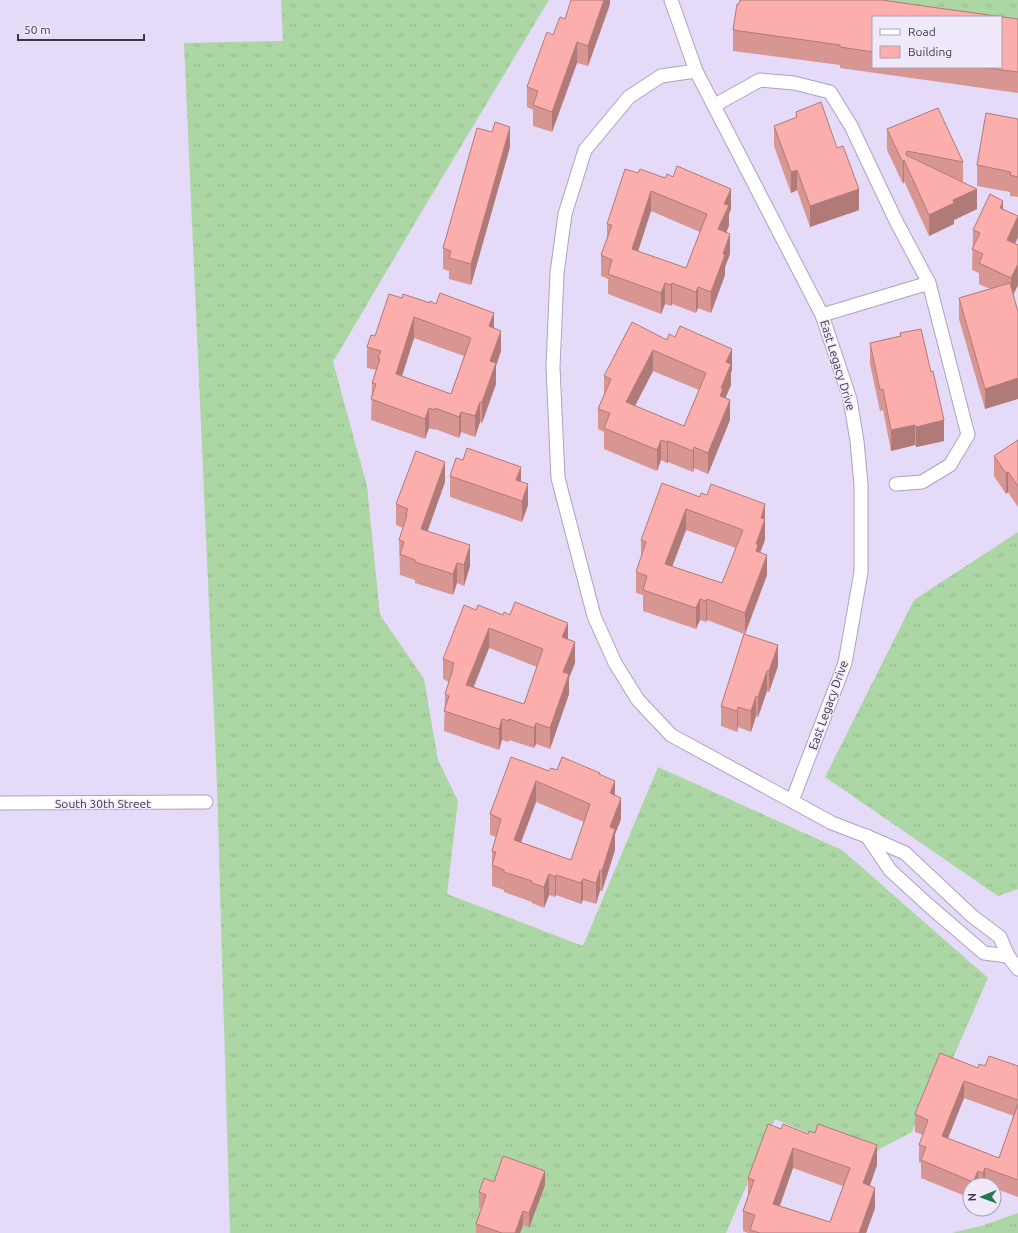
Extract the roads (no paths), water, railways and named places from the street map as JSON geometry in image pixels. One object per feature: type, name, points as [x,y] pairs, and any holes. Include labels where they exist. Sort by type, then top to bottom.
[{"type":"street","name":"East Legacy Drive","points":[[671,0],[696,71],[715,105],[822,315],[850,399],[857,441],[861,484],[861,572],[845,663],[792,801]]},
{"type":"street","points":[[696,71],[661,76],[629,97],[586,150],[565,214],[557,273],[553,367],[558,478],[594,616],[615,664],[638,700],[671,735],[832,823],[905,853],[972,916],[1000,937],[1008,956],[1018,969]]},
{"type":"street","points":[[715,105],[760,80],[794,83],[830,92],[852,126],[896,221],[929,284],[968,434],[950,465],[922,482],[896,484]]},
{"type":"street","points":[[822,315],[929,284]]},
{"type":"street","name":"South 30th Street","points":[[0,803],[206,802]]},
{"type":"street","points":[[866,836],[890,870],[984,953],[1008,956]]},
{"type":"street","points":[[928,904],[941,887]]}]
